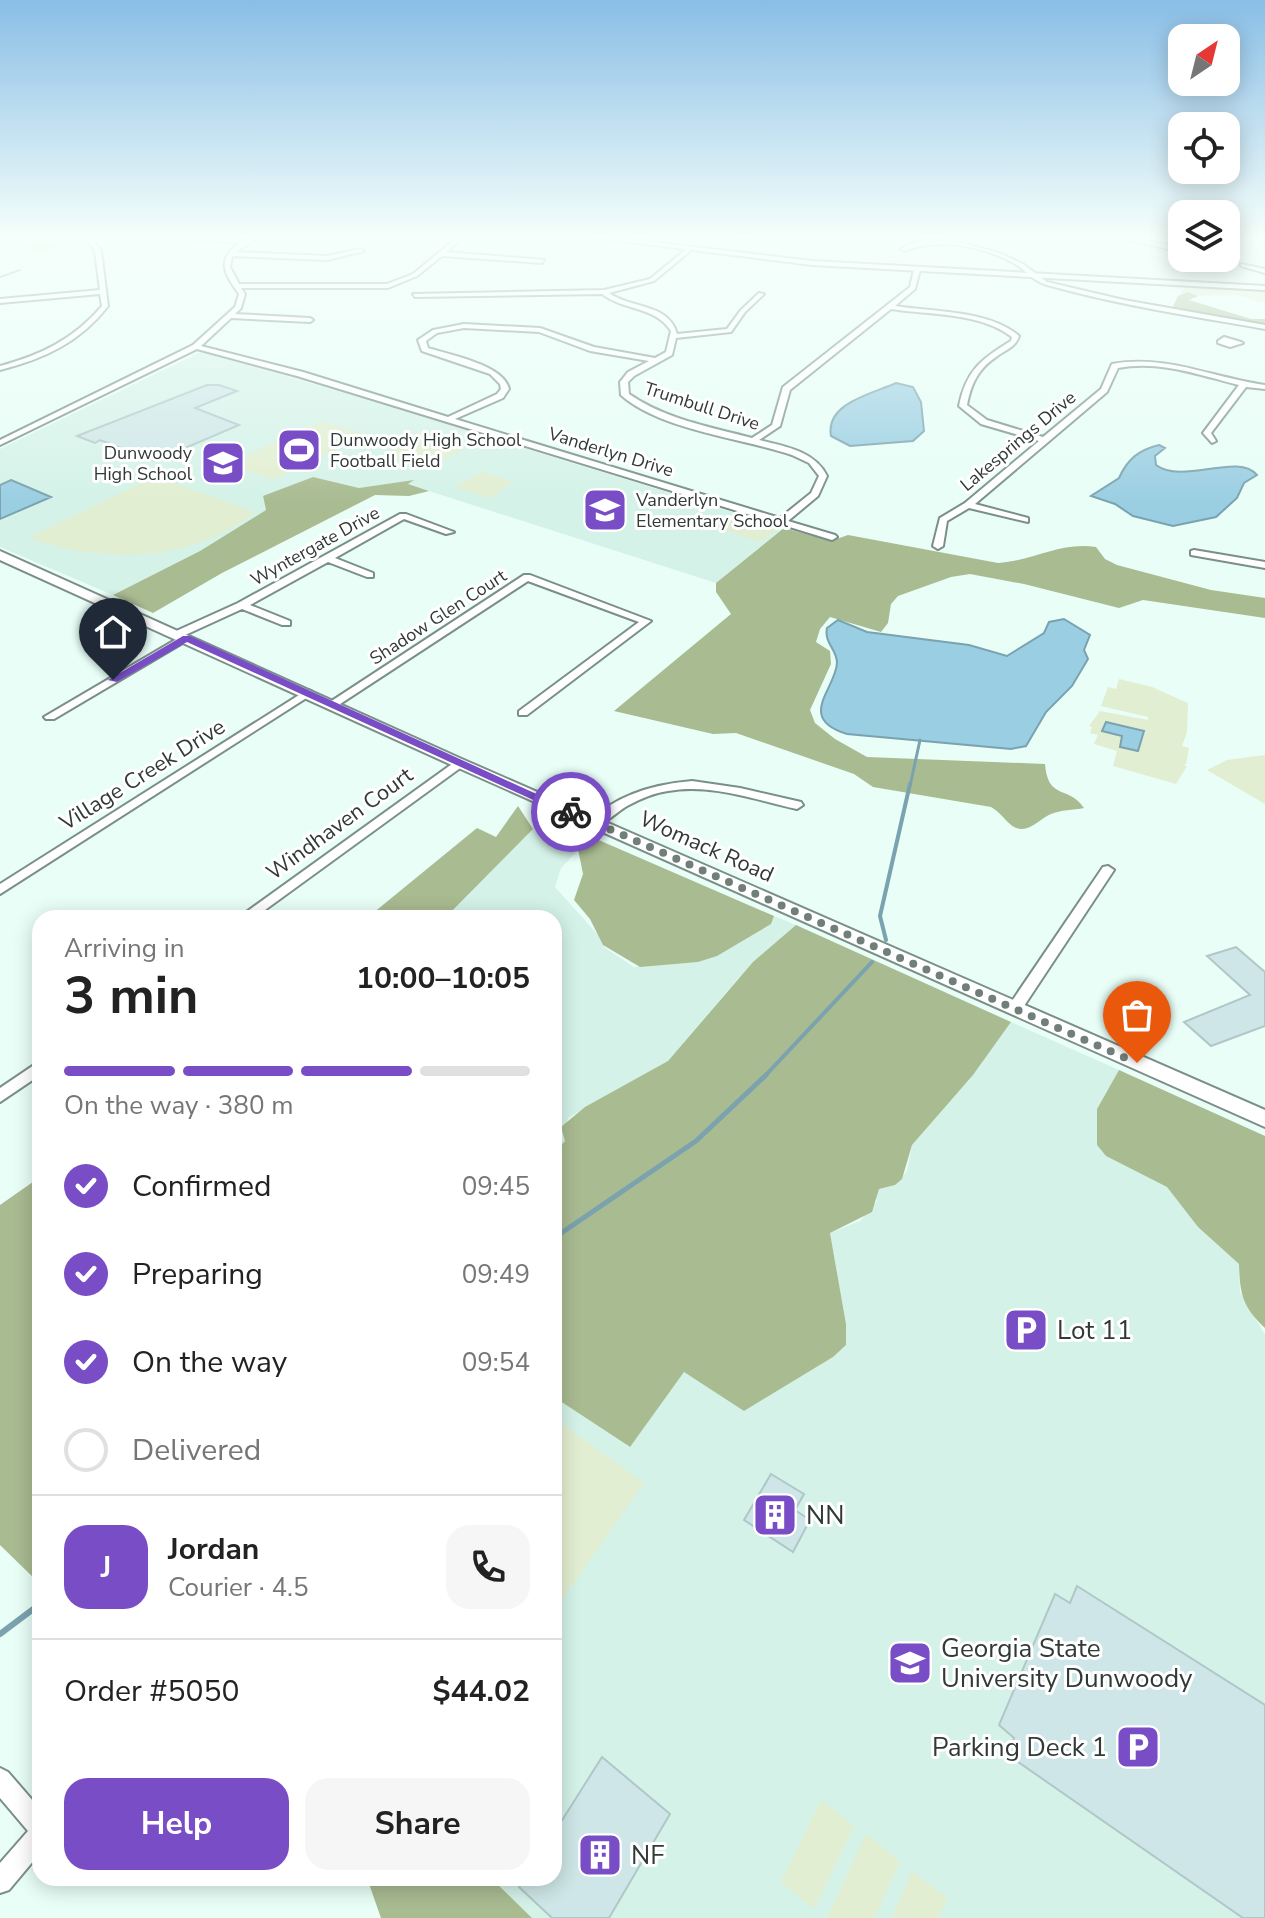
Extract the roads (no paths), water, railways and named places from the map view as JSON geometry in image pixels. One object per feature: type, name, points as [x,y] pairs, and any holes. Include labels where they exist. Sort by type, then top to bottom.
[{"type":"street","points":[[0,368],[59,348],[77,337],[87,326]]},
{"type":"street","points":[[0,443],[196,347],[218,326]]},
{"type":"street","points":[[449,419],[500,396],[505,389],[504,383],[493,372],[425,349],[422,340],[435,331],[464,326],[540,330],[593,349],[657,360]]},
{"type":"street","points":[[670,326],[675,336],[729,331],[733,326]]},
{"type":"street","points":[[755,439],[776,426],[786,389],[867,326]]},
{"type":"street","points":[[998,326],[1012,331],[1016,336],[1014,342],[983,361],[974,371],[963,406],[984,422],[1044,440]]},
{"type":"street","points":[[1217,326],[1222,339]]},
{"type":"street","points":[[1229,326],[1265,327]]},
{"type":"street","name":"Trumbull Drive","points":[[675,336],[669,353],[631,374],[624,382],[625,395],[633,402],[661,414],[755,439],[800,455],[820,468],[823,476],[815,494],[782,521]]},
{"type":"street","name":"Vanderlyn Drive","points":[[196,347],[449,419],[832,537]]},
{"type":"street","name":"Lakesprings Drive","points":[[938,546],[943,520],[968,505],[1104,390],[1110,371],[1125,363],[1148,361],[1175,365],[1265,387]]},
{"type":"street","points":[[1212,441],[1207,433],[1244,384]]},
{"type":"street","points":[[968,505],[1025,520]]},
{"type":"street","name":"Wyntergate Drive","points":[[50,717],[403,516],[449,532]]},
{"type":"street","points":[[1194,553],[1265,565]]},
{"type":"street","name":"Womack Road","points":[[0,555],[191,634],[307,693],[459,763],[1265,1119]]},
{"type":"street","points":[[327,558],[370,575]]},
{"type":"street","name":"Shadow Glen Court","points":[[333,704],[527,577],[646,621],[523,713]]},
{"type":"street","points":[[242,605],[286,623]]},
{"type":"street","name":"Village Creek Drive","points":[[0,890],[307,693]]},
{"type":"street","name":"Windhaven Court","points":[[256,910],[459,763]]},
{"type":"street","points":[[594,823],[630,797],[662,786],[711,787],[797,805]]},
{"type":"street","points":[[1015,1008],[1108,870]]},
{"type":"street","points":[[0,1096],[32,1073]]},
{"type":"street","points":[[0,1780],[32,1818]]},
{"type":"street","points":[[0,1881],[32,1844]]},
{"type":"water","points":[[896,383],[913,387],[921,402],[924,431],[913,441],[850,446],[831,436],[835,415],[843,408],[852,401]]},
{"type":"water","points":[[1159,445],[1165,448],[1155,456],[1156,465],[1167,470],[1180,472],[1237,467],[1257,475],[1244,483],[1237,498],[1216,517],[1173,526],[1133,516],[1115,504],[1091,496],[1119,478],[1134,457]]},
{"type":"water","points":[[11,480],[51,497],[0,519],[0,485]]},
{"type":"water","points":[[1064,619],[1090,635],[1084,650],[1088,659],[1072,686],[1046,712],[1026,746],[1011,749],[847,734],[824,720],[822,702],[837,662],[827,638],[827,628],[838,620],[867,632],[969,645],[1007,656],[1044,633],[1049,622]]},
{"type":"water","points":[[1106,722],[1144,731],[1138,751],[1120,747],[1122,736],[1102,731]]},
{"type":"waterway","points":[[910,786],[920,740]]},
{"type":"waterway","points":[[886,940],[880,916],[910,784]]},
{"type":"waterway","points":[[765,1076],[872,962]]},
{"type":"waterway","points":[[562,1233],[696,1141],[765,1076]]},
{"type":"waterway","points":[[0,1634],[32,1610]]},
{"type":"place","name":"Dunwoody High School Football Field","points":[[299,450]]},
{"type":"place","name":"Dunwoody High School","points":[[223,463]]},
{"type":"place","name":"Vanderlyn Elementary School","points":[[605,510]]},
{"type":"place","name":"Lot 11","points":[[1026,1330]]},
{"type":"place","name":"NN","points":[[775,1515]]},
{"type":"place","name":"Georgia State University Dunwoody","points":[[910,1663]]},
{"type":"place","name":"Parking Deck 1","points":[[1138,1747]]},
{"type":"place","name":"NF","points":[[600,1855]]}]
